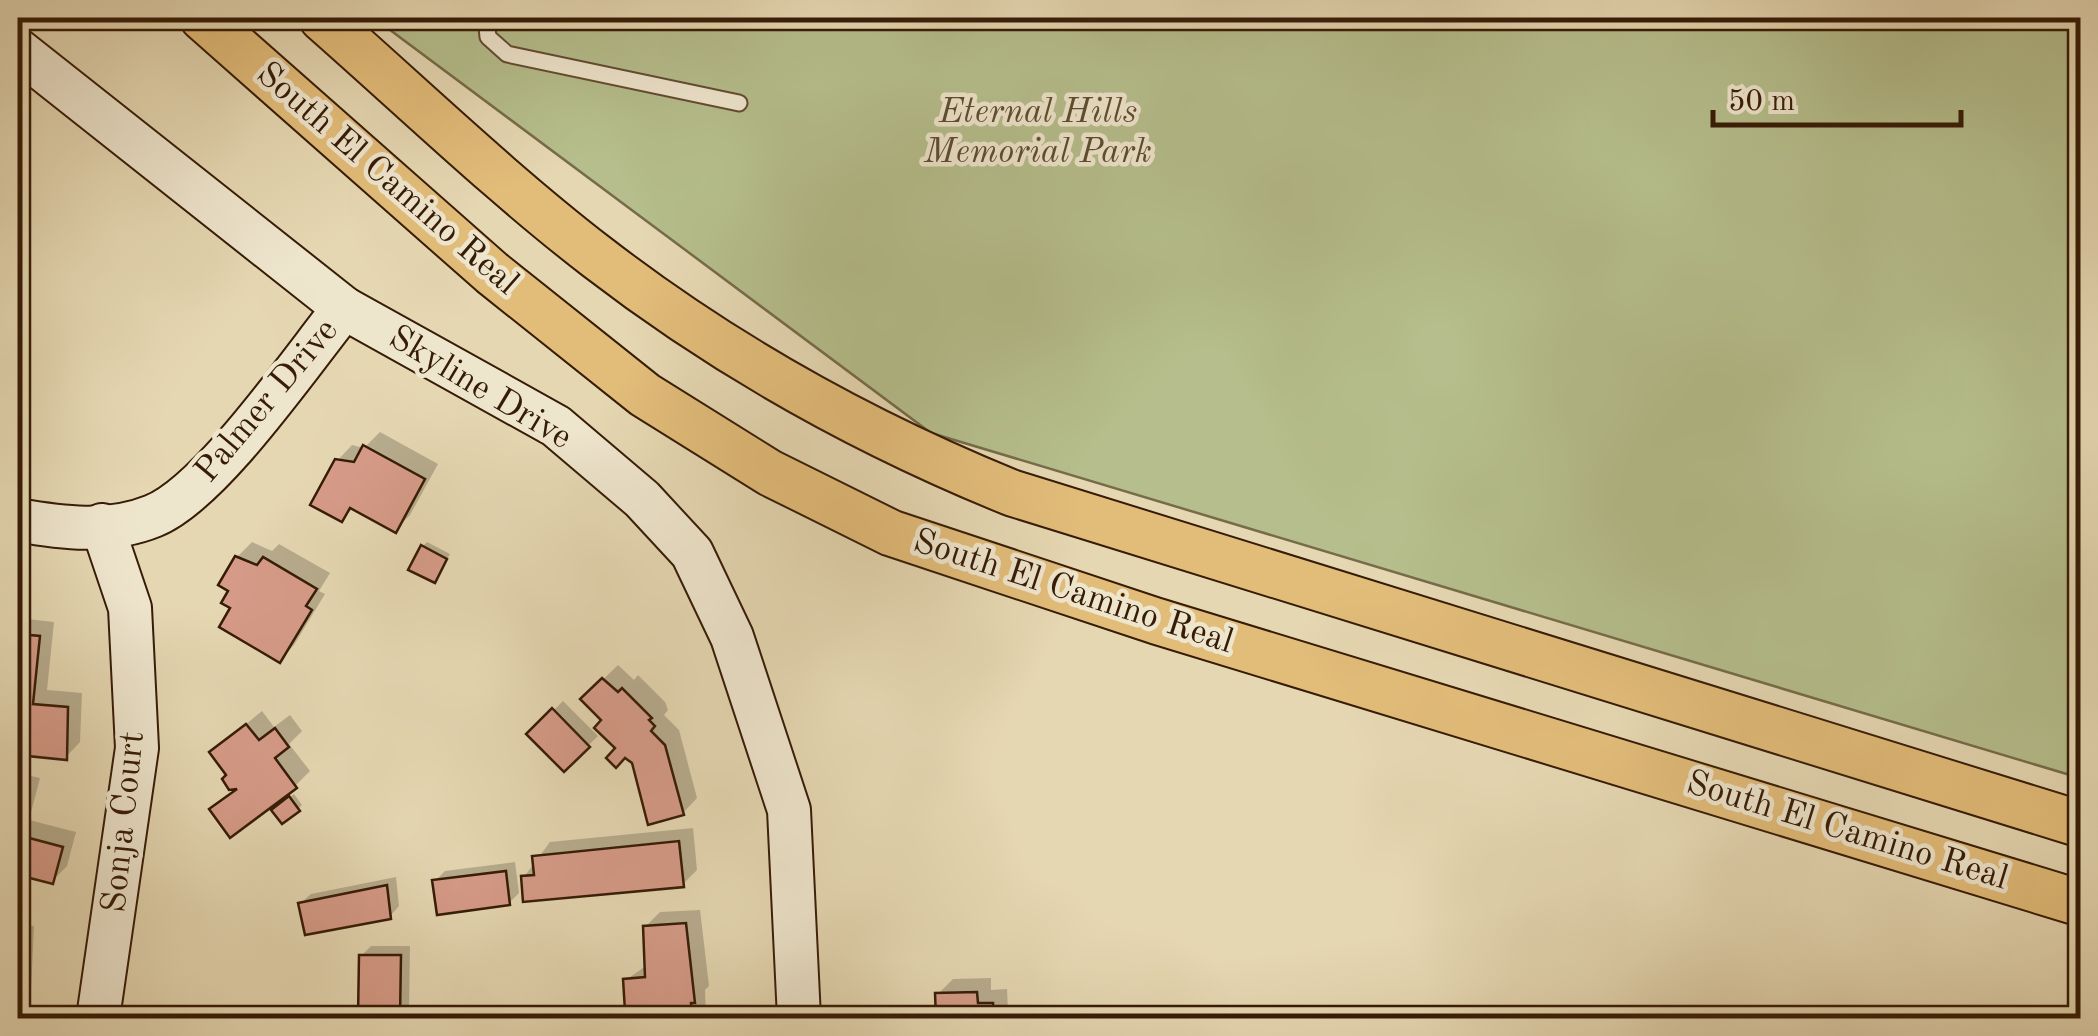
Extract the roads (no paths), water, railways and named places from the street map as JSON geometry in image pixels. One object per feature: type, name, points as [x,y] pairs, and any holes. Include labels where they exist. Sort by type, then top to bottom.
[{"type":"main road","name":"South El Camino Real","points":[[204,18],[492,273],[645,395],[770,473],[891,533],[1156,621],[2080,904]]},
{"type":"main road","points":[[322,18],[596,257],[704,332],[906,450],[1012,493],[2080,824]]},
{"type":"street","name":"Skyline Drive","points":[[18,50],[344,308],[556,426],[642,498],[692,554],[732,638],[789,810],[799,1018]]},
{"type":"street","name":"Palmer Drive","points":[[18,520],[77,531],[153,516],[200,486],[344,308]]},
{"type":"street","name":"Sonja Court","points":[[102,524],[130,608],[137,748],[102,1013]]},
{"type":"lane","points":[[486,18],[488,37],[507,54],[740,104]]},
{"type":"park label","name":"Eternal Hills Memorial Park","points":[[1038,132]]}]
